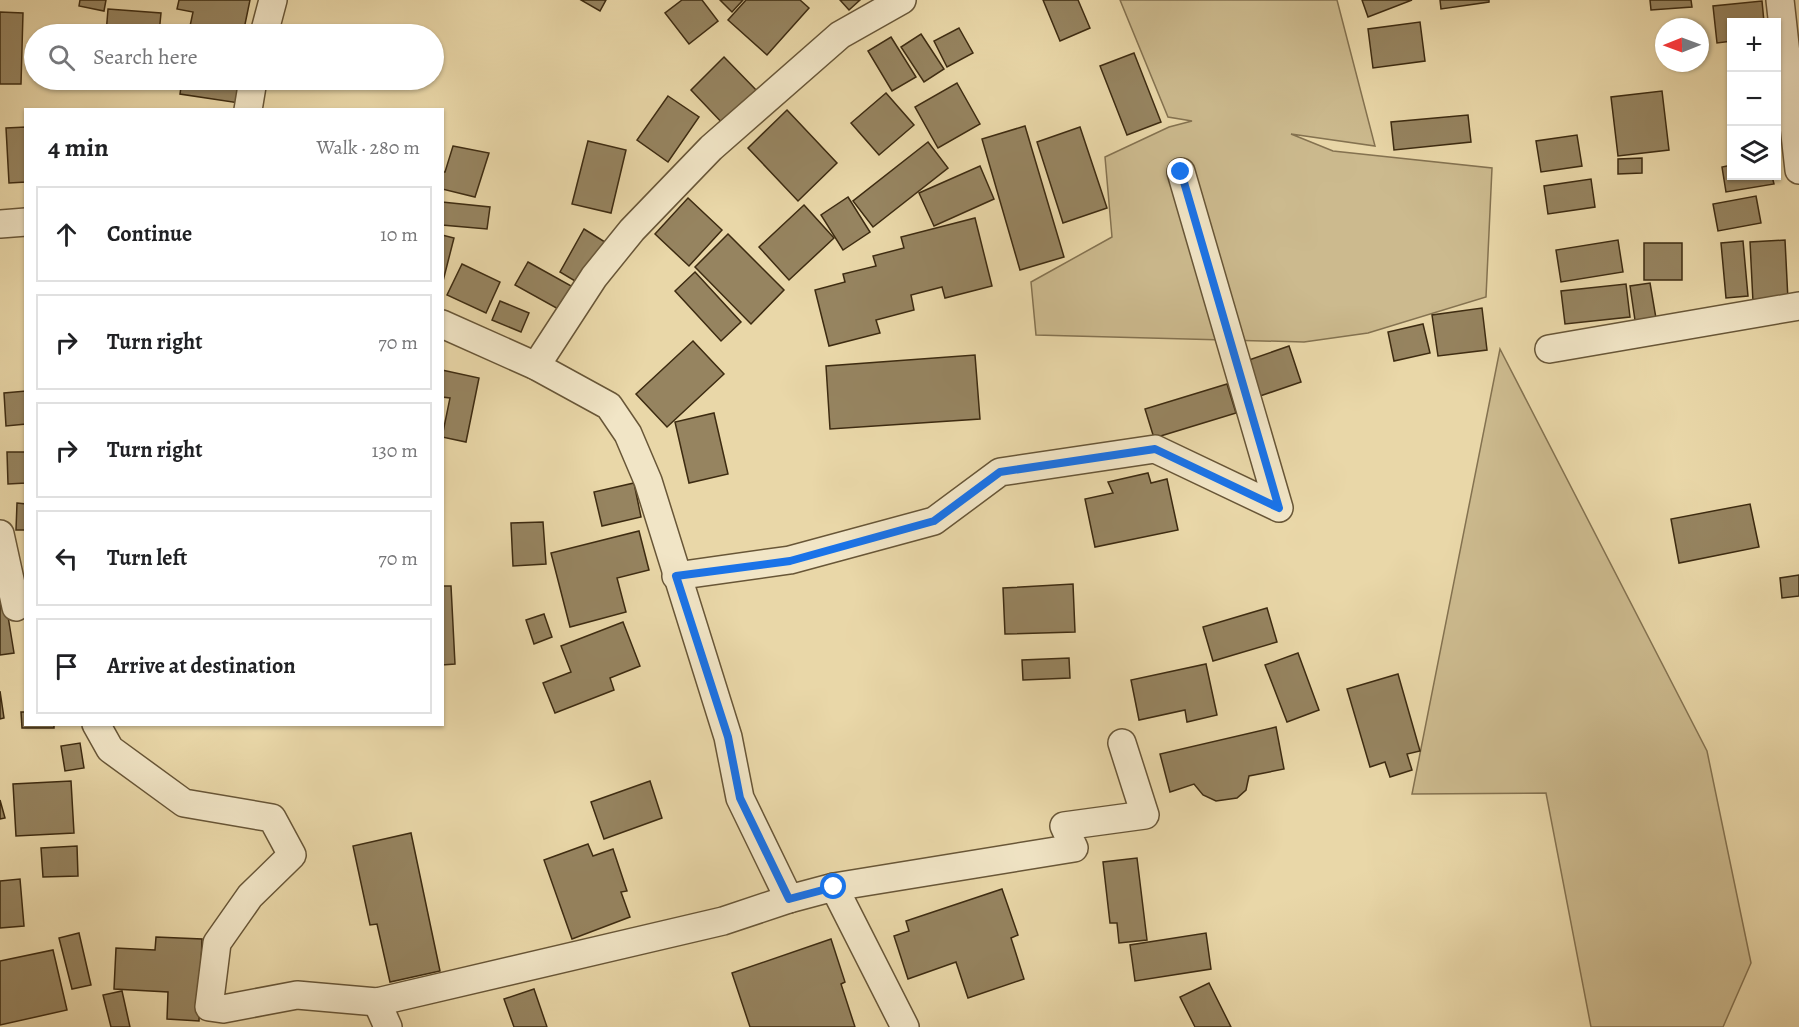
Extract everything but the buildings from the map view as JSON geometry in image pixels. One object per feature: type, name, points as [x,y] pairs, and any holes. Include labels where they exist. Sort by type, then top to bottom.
[{"type":"street","points":[[267,24],[273,0]]},
{"type":"street","points":[[536,366],[594,277],[632,230],[711,148],[840,35],[902,0]]},
{"type":"street","points":[[1780,0],[1799,170]]},
{"type":"street","points":[[248,108],[251,90]]},
{"type":"street","points":[[676,576],[790,561],[934,521],[1000,472],[1155,449],[1279,508],[1181,172]]},
{"type":"street","points":[[0,224],[24,222]]},
{"type":"street","points":[[1549,349],[1799,306]]},
{"type":"street","points":[[444,325],[536,366],[609,406],[628,434],[648,481],[728,737],[740,798],[789,899]]},
{"type":"street","points":[[0,534],[16,607]]},
{"type":"street","points":[[97,726],[110,749],[184,803],[272,818],[292,855],[250,896],[216,943],[209,1007],[223,1009],[297,995],[377,1002],[723,921],[834,887],[1074,848],[1064,826],[1145,814],[1122,743]]},
{"type":"street","points":[[834,887],[905,1027]]},
{"type":"street","points":[[377,1002],[388,1027]]},
{"type":"shaded area","points":[[1120,0],[1337,0],[1375,146],[1291,134],[1333,151],[1492,168],[1486,297],[1368,333],[1304,342],[1036,335],[1031,282],[1112,237],[1105,157],[1169,127],[1192,121],[1168,117]]},
{"type":"shaded area","points":[[1500,349],[1707,751],[1751,963],[1723,1027],[1591,1027],[1546,793],[1412,794]]},
{"type":"route","points":[[834,887],[789,899],[740,798],[728,737],[676,576],[790,561],[934,521],[1000,472],[1155,449],[1279,508],[1181,172]]}]
